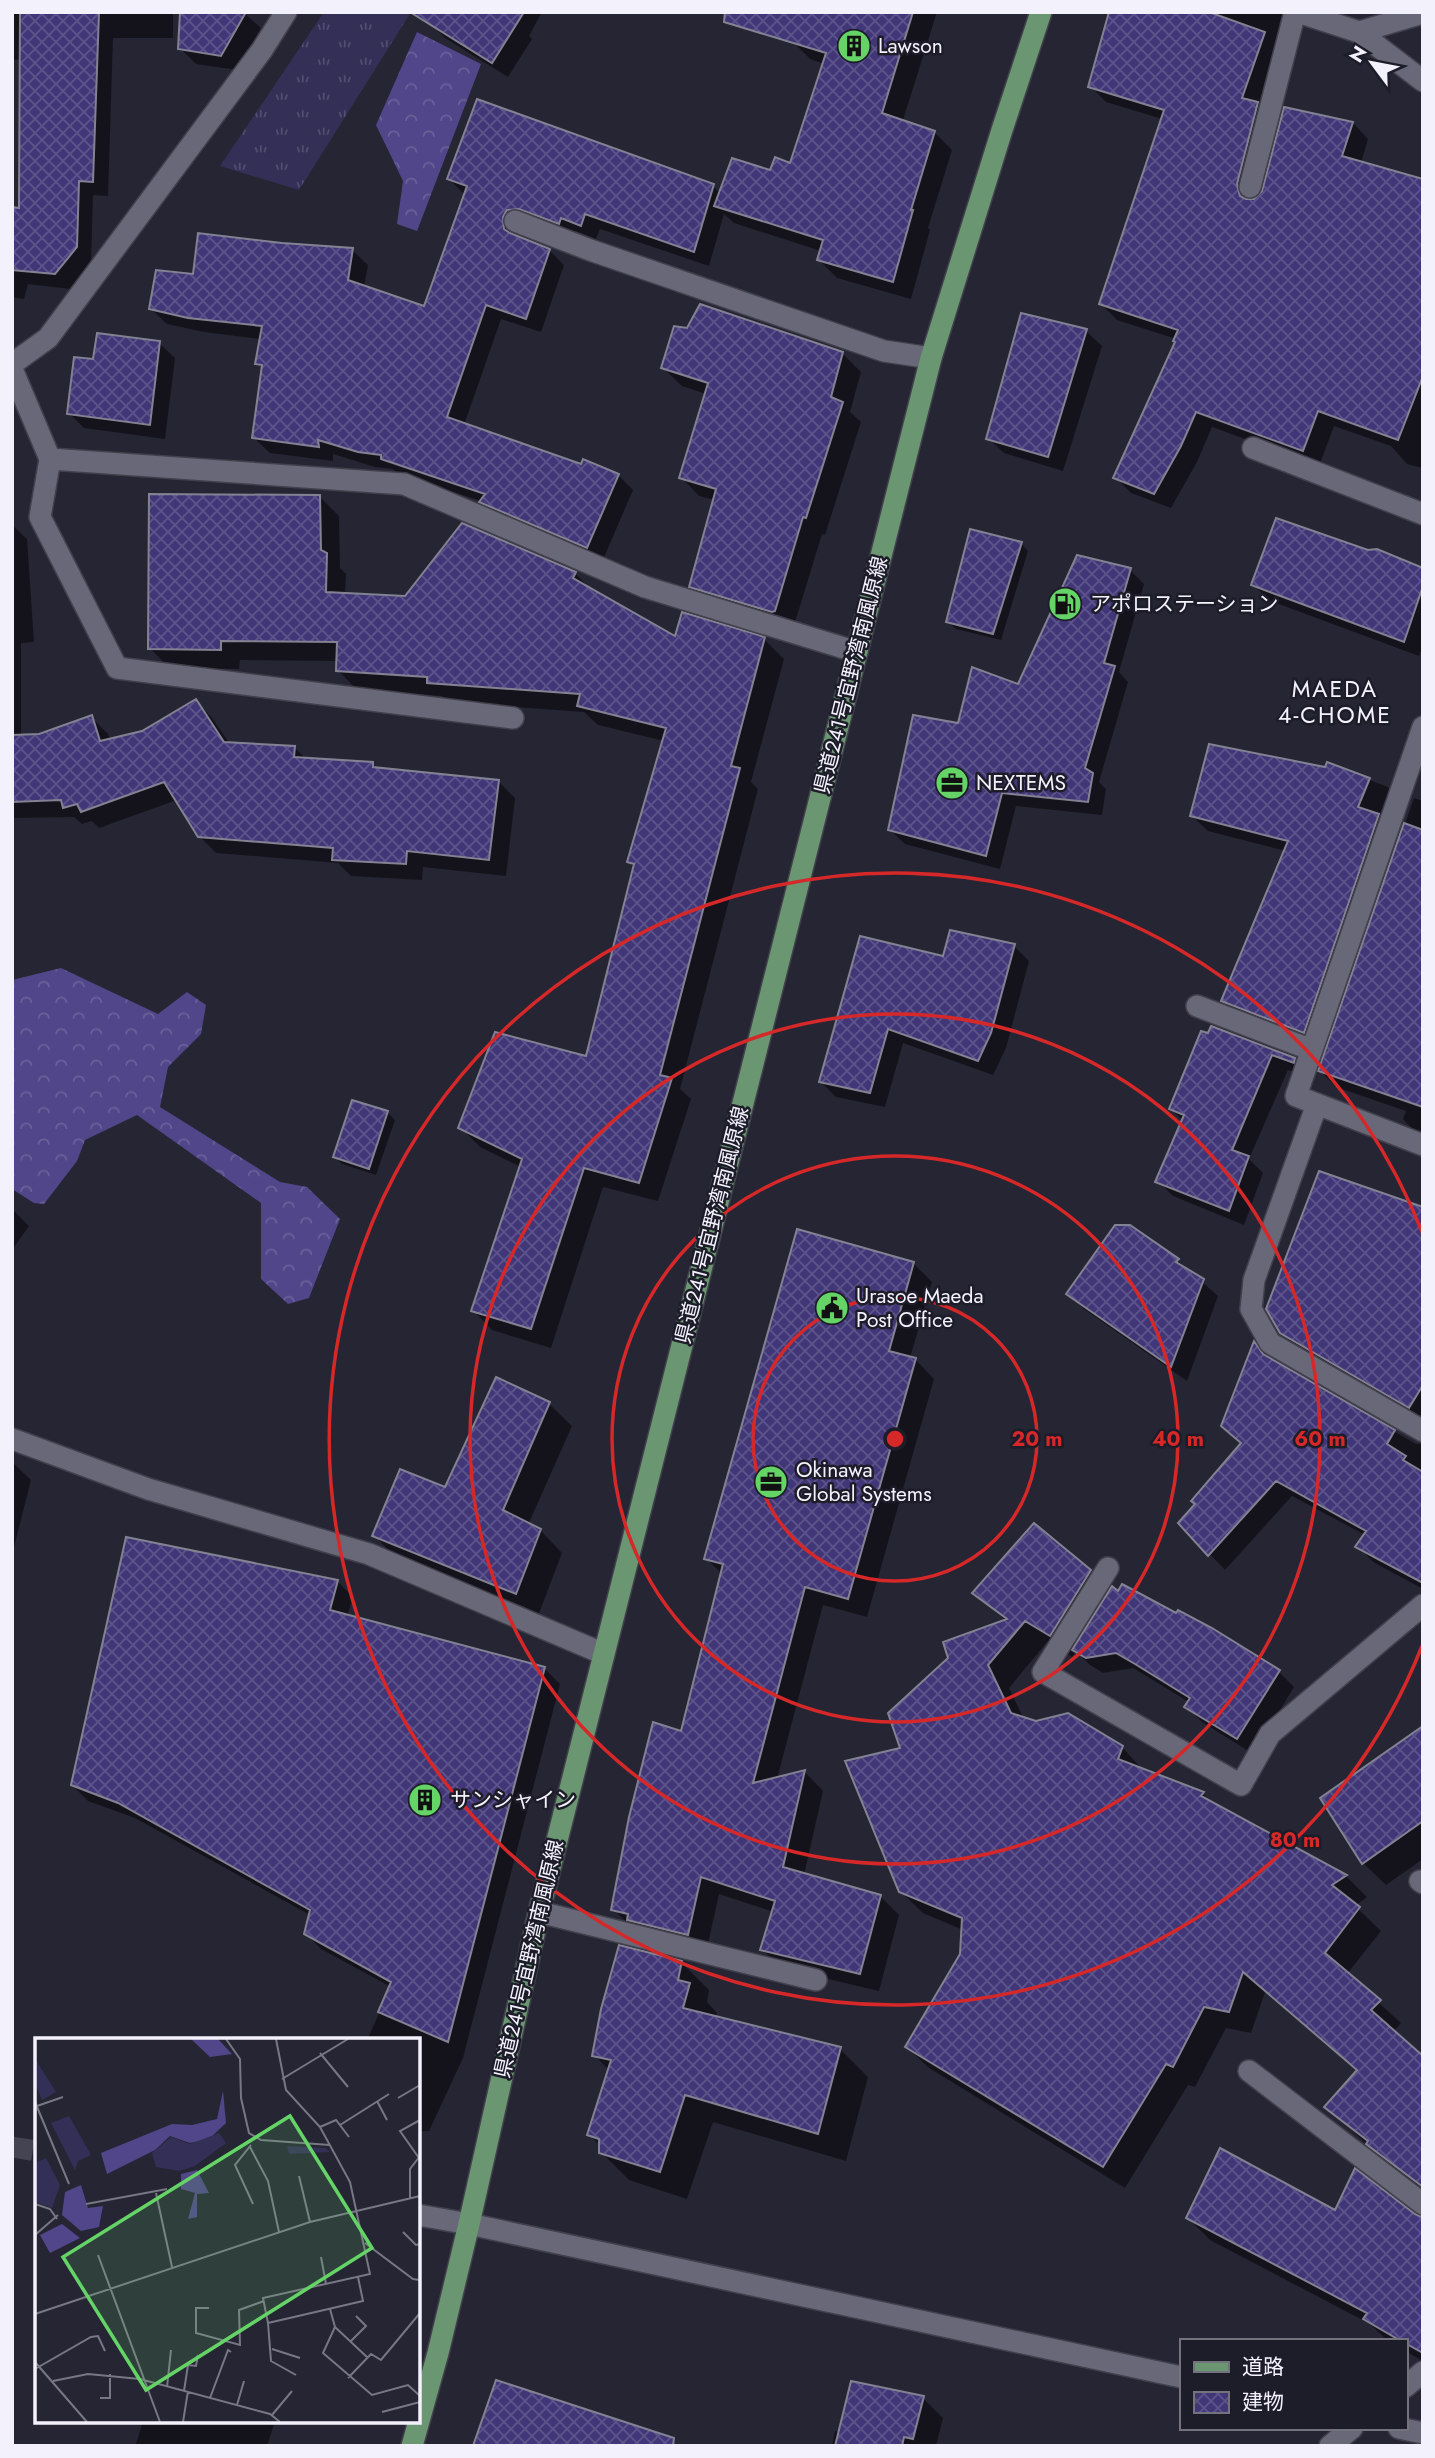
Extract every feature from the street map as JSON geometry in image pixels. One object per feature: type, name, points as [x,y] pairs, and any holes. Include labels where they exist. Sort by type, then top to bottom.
[{"type":"main road","name":"県道241号宜野湾南風原線","points":[[420,2415],[469,2224],[539,1912],[931,358],[1041,12]]},
{"type":"main road","name":"県道241号宜野湾南風原線","points":[[412,2446],[418,2423]]},
{"type":"street","points":[[286,12],[262,50],[48,338],[12,366],[50,459],[40,516],[117,668],[513,718]]},
{"type":"street","points":[[1250,187],[1297,12],[1359,32],[1423,81]]},
{"type":"street","points":[[1359,32],[1423,13]]},
{"type":"street","points":[[515,221],[590,250],[884,351],[931,358]]},
{"type":"street","points":[[1253,448],[1423,514]]},
{"type":"street","points":[[50,459],[404,484],[645,587],[856,652]]},
{"type":"street","points":[[1423,727],[1296,1096],[1423,1145]]},
{"type":"street","points":[[1197,1006],[1312,1050]]},
{"type":"street","points":[[1317,1104],[1254,1280],[1251,1309],[1270,1343],[1423,1431]]},
{"type":"street","points":[[12,1439],[148,1489],[369,1554],[604,1654]]},
{"type":"street","points":[[1108,1567],[1043,1672],[1241,1785],[1270,1734],[1423,1605]]},
{"type":"street","points":[[539,1912],[816,1980]]},
{"type":"street","points":[[1249,2071],[1423,2204]]},
{"type":"street","points":[[420,2216],[469,2224],[1180,2377]]},
{"type":"street","points":[[1407,2385],[1423,2372]]},
{"type":"street","points":[[1330,2446],[1350,2430]]},
{"type":"green space","points":[[324,12],[411,12],[299,190],[220,166]]},
{"type":"green space","points":[[417,32],[481,64],[417,231],[397,224],[403,181],[376,125]]},
{"type":"green space","points":[[61,968],[158,1014],[187,992],[206,1005],[201,1034],[168,1067],[160,1107],[280,1182],[307,1187],[340,1219],[309,1298],[288,1304],[261,1279],[261,1203],[137,1115],[85,1140],[77,1161],[44,1204],[34,1203],[12,1189],[12,980]]},
{"type":"building","points":[[20,12],[99,12],[93,182],[79,181],[77,247],[55,274],[12,270],[12,207],[19,208]]},
{"type":"building","points":[[180,12],[246,12],[221,56],[178,49]]},
{"type":"building","points":[[410,12],[524,12],[492,63]]},
{"type":"building","points":[[725,12],[913,12],[882,113],[935,131],[893,282],[817,260],[823,240],[714,206],[732,158],[770,170],[775,157],[790,163],[826,53],[724,22]]},
{"type":"building","points":[[1109,12],[1209,12],[1265,32],[1242,98],[1258,102],[1237,184],[1240,196],[1254,199],[1262,191],[1284,107],[1353,122],[1342,156],[1423,179],[1423,376],[1398,440],[1318,411],[1303,451],[1196,412],[1181,446],[1154,494],[1113,478],[1178,330],[1099,304],[1164,110],[1088,87]]},
{"type":"building","points":[[477,99],[714,184],[694,252],[585,214],[581,226],[561,218],[559,224],[519,209],[507,210],[503,217],[504,229],[550,249],[526,319],[486,305],[447,417],[581,464],[583,459],[619,474],[587,548],[479,502],[485,494],[381,459],[381,455],[358,452],[318,440],[319,447],[252,438],[262,365],[255,364],[262,326],[188,318],[149,309],[156,270],[193,274],[198,233],[353,248],[348,280],[424,306],[467,186],[447,179]]},
{"type":"building","points":[[700,304],[843,352],[831,397],[843,402],[806,518],[803,517],[775,611],[772,612],[689,587],[716,489],[679,478],[708,383],[661,368],[674,326],[687,328]]},
{"type":"building","points":[[1021,313],[1087,329],[1048,457],[986,439]]},
{"type":"building","points":[[97,333],[160,341],[150,425],[67,414],[74,357],[93,359]]},
{"type":"building","points":[[149,494],[320,495],[321,550],[327,553],[326,592],[405,596],[462,523],[576,572],[573,578],[675,636],[682,612],[765,637],[731,766],[740,768],[660,1075],[672,1078],[639,1183],[584,1168],[531,1329],[471,1311],[522,1159],[458,1128],[495,1032],[586,1056],[634,864],[627,862],[666,728],[577,706],[580,694],[427,683],[427,677],[336,671],[337,642],[221,641],[221,650],[148,649]]},
{"type":"building","points":[[1276,518],[1368,550],[1377,549],[1423,568],[1423,586],[1404,642],[1251,585]]},
{"type":"building","points":[[970,529],[1022,542],[993,634],[946,622]]},
{"type":"building","points":[[1077,555],[1131,568],[1104,663],[1115,666],[1085,768],[1093,773],[1088,802],[1002,793],[986,856],[888,830],[913,715],[958,723],[972,667],[1018,684]]},
{"type":"building","points":[[196,699],[224,742],[295,746],[294,757],[373,762],[373,767],[499,780],[489,860],[407,851],[406,864],[332,860],[333,848],[198,837],[164,782],[81,812],[77,804],[63,808],[61,800],[12,802],[12,735],[39,734],[92,715],[100,741],[142,731]]},
{"type":"building","points":[[1209,744],[1325,767],[1327,762],[1370,778],[1358,807],[1379,814],[1304,1033],[1221,1001],[1288,841],[1190,816]]},
{"type":"building","points":[[1404,823],[1423,830],[1423,1107],[1318,1071]]},
{"type":"building","points":[[950,930],[1015,944],[991,1033],[978,1061],[888,1029],[870,1093],[819,1082],[860,936],[943,956]]},
{"type":"building","points":[[1211,1026],[1295,1058],[1294,1063],[1272,1055],[1232,1150],[1249,1156],[1229,1211],[1155,1182],[1184,1115],[1169,1109],[1201,1031],[1208,1033]]},
{"type":"building","points":[[352,1100],[388,1111],[369,1169],[333,1157]]},
{"type":"building","points":[[1319,1171],[1423,1207],[1423,1385],[1409,1408],[1280,1333],[1266,1309]]},
{"type":"building","points":[[1115,1225],[1130,1225],[1179,1259],[1176,1262],[1204,1279],[1171,1367],[1066,1294]]},
{"type":"building","points":[[797,1229],[914,1262],[889,1351],[916,1358],[848,1599],[805,1587],[753,1783],[805,1770],[783,1867],[881,1895],[860,1974],[760,1950],[775,1901],[701,1877],[688,1935],[627,1920],[628,1914],[611,1910],[629,1817],[653,1722],[681,1731],[723,1564],[704,1559]]},
{"type":"building","points":[[1254,1341],[1263,1354],[1395,1430],[1387,1444],[1406,1456],[1403,1460],[1423,1472],[1423,1583],[1355,1547],[1366,1531],[1276,1481],[1208,1556],[1178,1523],[1195,1504],[1191,1501],[1241,1443],[1221,1426]]},
{"type":"building","points":[[496,1377],[550,1402],[503,1510],[541,1529],[516,1594],[372,1536],[400,1469],[445,1487]]},
{"type":"building","points":[[1034,1523],[1091,1570],[1050,1636],[1025,1621],[988,1665],[1011,1713],[1036,1721],[1068,1713],[1123,1746],[1118,1759],[1204,1792],[1201,1796],[1347,1875],[1332,1885],[1360,1907],[1325,1953],[1381,2000],[1371,2010],[1423,2056],[1423,2187],[1366,2144],[1368,2141],[1324,2107],[1357,2070],[1243,1972],[1229,2012],[1204,2007],[1173,2067],[1166,2064],[1103,2167],[905,2047],[960,1954],[962,1918],[899,1892],[845,1761],[900,1748],[888,1713],[948,1658],[943,1642],[1007,1619],[972,1593]]},
{"type":"building","points":[[126,1537],[338,1580],[330,1610],[545,1667],[448,2042],[378,2012],[391,1982],[304,1934],[310,1910],[118,1803],[71,1785]]},
{"type":"building","points":[[1122,1584],[1176,1613],[1178,1610],[1212,1628],[1280,1670],[1237,1739],[1184,1707],[1190,1698],[1116,1653],[1086,1658],[1072,1650],[1112,1586],[1118,1591]]},
{"type":"building","points":[[1423,1726],[1423,1821],[1362,1864],[1320,1798]]},
{"type":"building","points":[[619,1945],[682,1961],[678,1980],[690,1983],[683,2008],[841,2047],[818,2134],[685,2095],[660,2172],[599,2153],[599,2139],[587,2135],[611,2060],[592,2056],[601,2009]]},
{"type":"building","points":[[1220,2148],[1335,2210],[1355,2168],[1415,2214],[1423,2217],[1423,2353],[1407,2344],[1407,2339],[1398,2339],[1363,2319],[1367,2313],[1186,2218]]},
{"type":"building","points":[[496,2380],[674,2438],[673,2446],[473,2446]]},
{"type":"building","points":[[851,2381],[924,2396],[913,2439],[904,2437],[902,2446],[835,2446]]},
{"type":"tunnel","points":[[12,2147],[35,2151]]},
{"type":"place","name":"Lawson","points":[[854,46]]},
{"type":"place","name":"アポロステーション","points":[[1065,604]]},
{"type":"place","name":"NEXTEMS","points":[[952,783]]},
{"type":"place","name":"Urasoe Maeda Post Office","points":[[832,1308]]},
{"type":"place","name":"Okinawa Global Systems","points":[[771,1482]]},
{"type":"place","name":"サンシャイン","points":[[425,1800]]},
{"type":"district","name":"MAEDA 4-CHOME","points":[[1335,702]]}]
